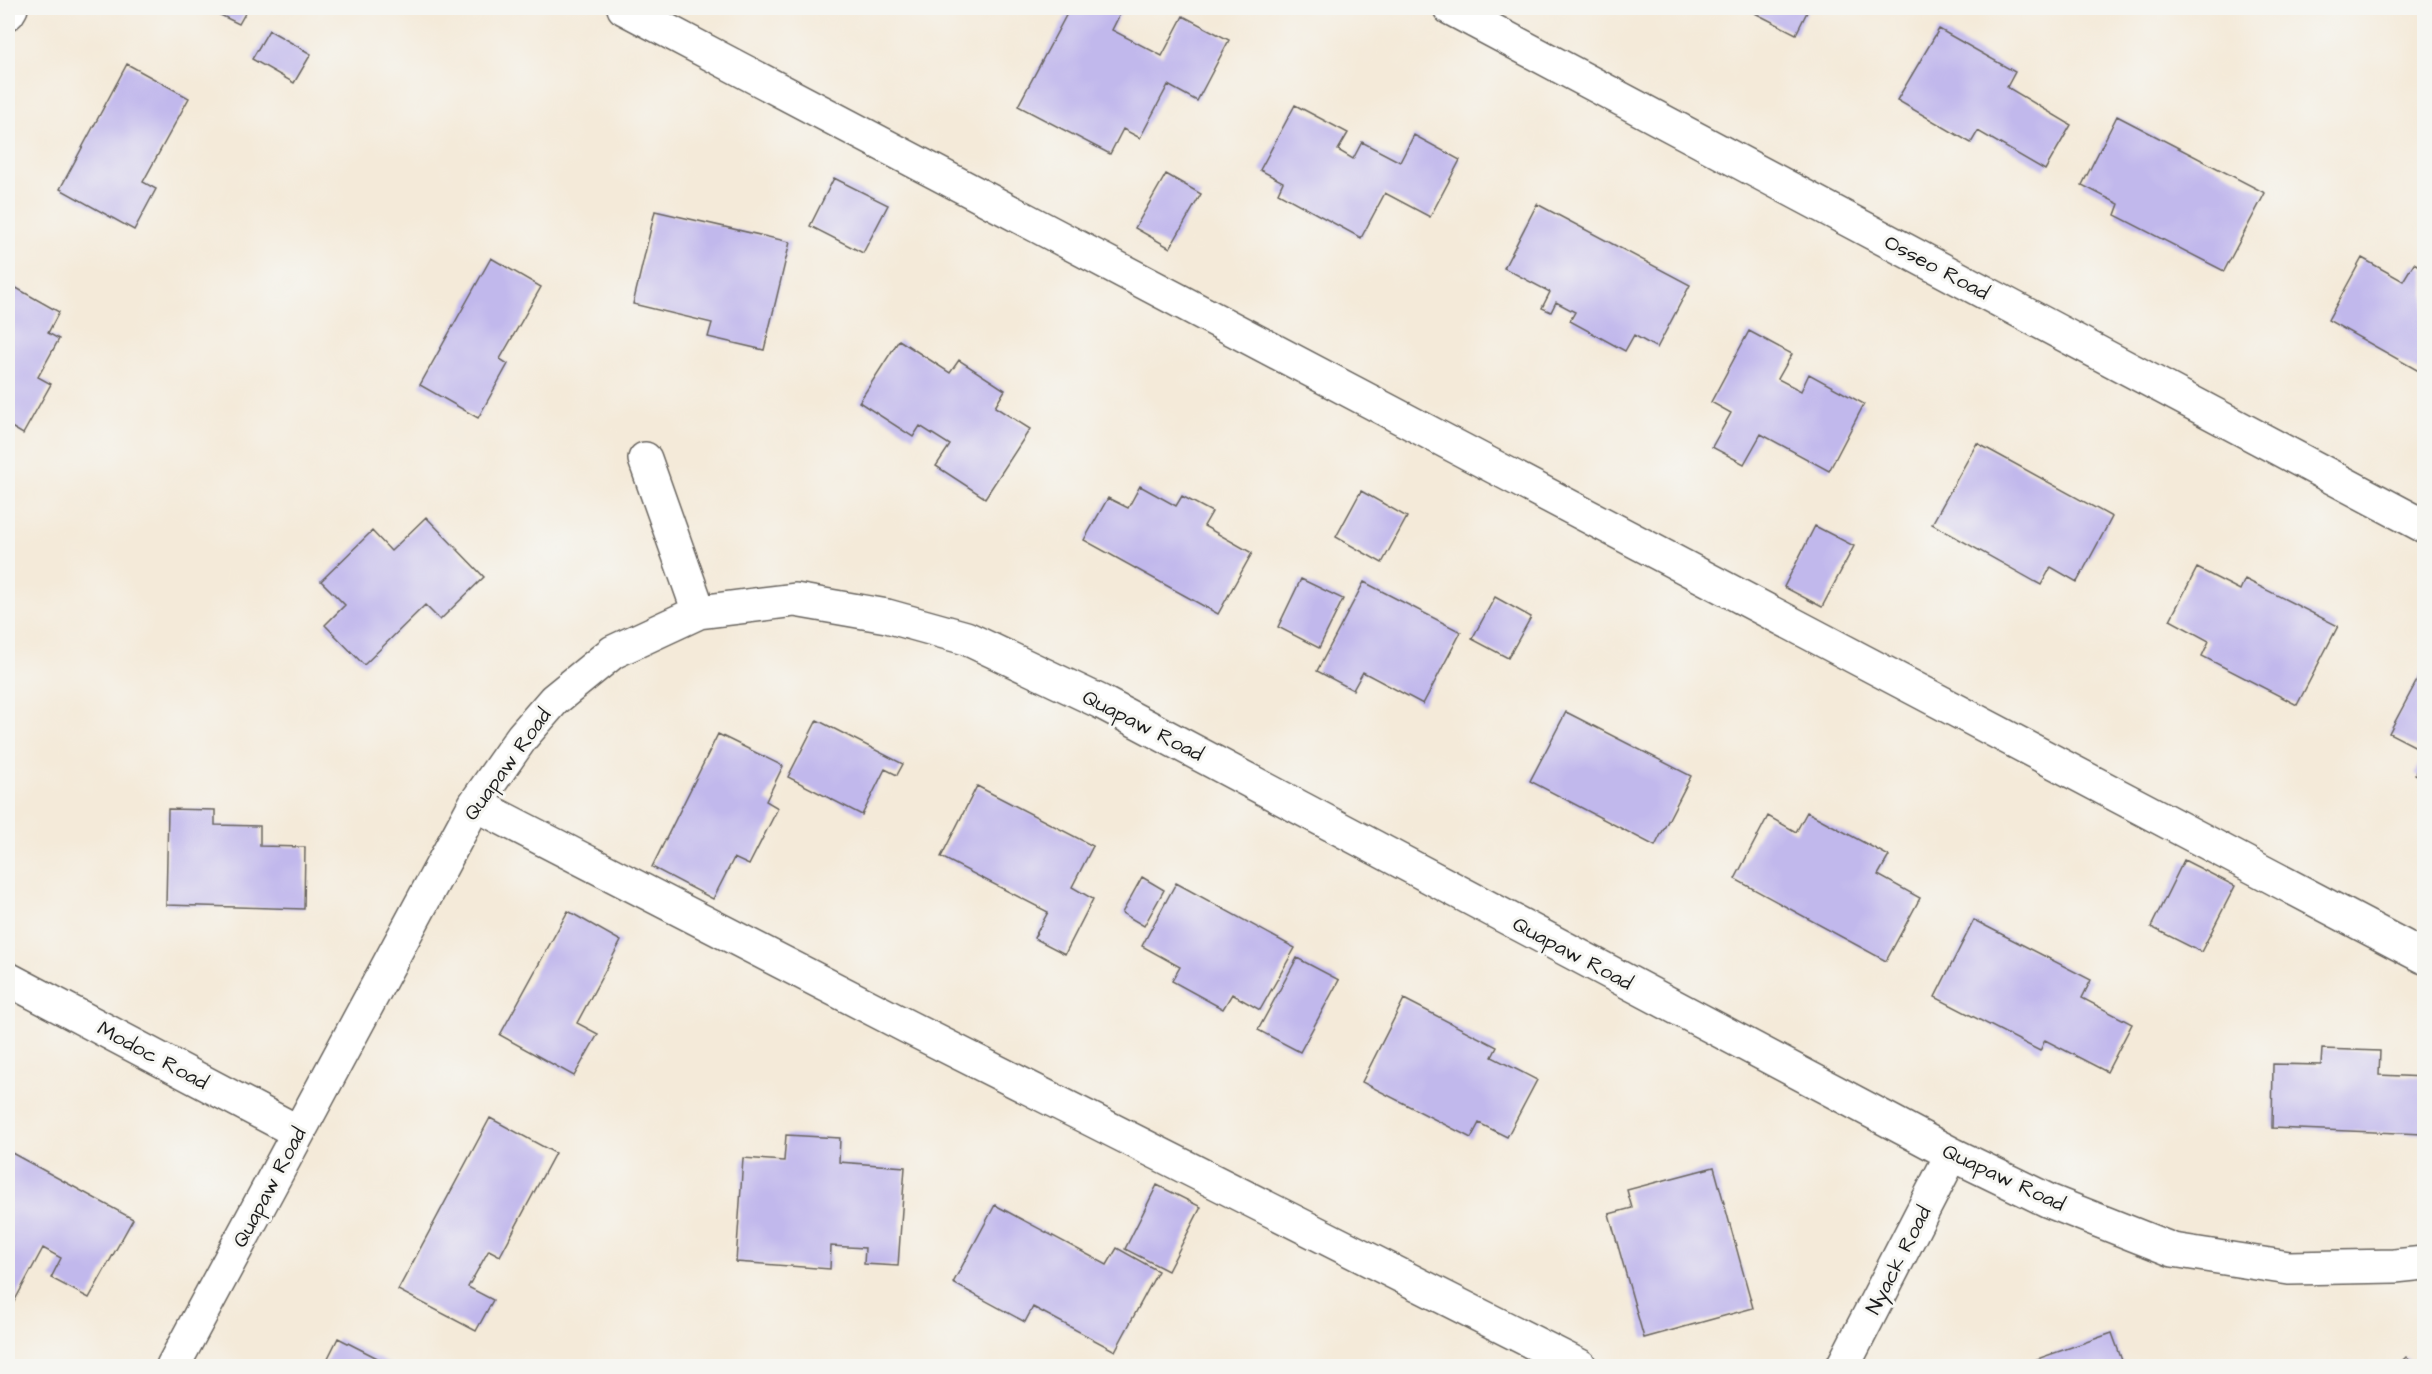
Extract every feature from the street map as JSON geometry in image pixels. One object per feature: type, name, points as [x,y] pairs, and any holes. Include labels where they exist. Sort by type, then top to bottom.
[{"type":"street","points":[[8,13],[11,8]]},
{"type":"street","points":[[624,8],[2424,957]]},
{"type":"street","name":"Osseo Road","points":[[1450,8],[2424,526]]},
{"type":"street","points":[[645,459],[699,612]]},
{"type":"street","name":"Quapaw Road","points":[[173,1366],[475,804],[522,737],[554,699],[613,652],[699,612],[795,600],[887,616],[966,638],[1101,702],[1953,1154],[2049,1201],[2173,1250],[2289,1269],[2424,1263]]},
{"type":"street","points":[[475,804],[908,1027],[1580,1366]]},
{"type":"street","name":"Modoc Road","points":[[8,979],[298,1132]]},
{"type":"street","name":"Nyack Road","points":[[1843,1366],[1953,1154]]},
{"type":"building","points":[[206,8],[248,8],[239,24]]},
{"type":"building","points":[[1070,8],[1123,8],[1112,30],[1162,56],[1183,16],[1229,40],[1197,101],[1168,85],[1140,138],[1123,129],[1110,154],[1018,106]]},
{"type":"building","points":[[1745,8],[1809,8],[1796,34]]},
{"type":"building","points":[[1939,29],[2015,72],[2007,87],[2071,125],[2045,170],[1978,131],[1971,143],[1897,100]]},
{"type":"building","points":[[269,30],[311,54],[294,83],[252,59]]},
{"type":"building","points":[[127,64],[189,98],[143,182],[156,189],[134,230],[60,189]]},
{"type":"building","points":[[1295,105],[1348,133],[1338,150],[1353,159],[1362,142],[1400,162],[1414,135],[1460,160],[1430,217],[1385,193],[1361,238],[1278,193],[1283,182],[1260,170]]},
{"type":"building","points":[[2117,116],[2265,193],[2224,271],[2115,215],[2119,204],[2082,185]]},
{"type":"building","points":[[1166,174],[1201,194],[1170,248],[1135,228]]},
{"type":"building","points":[[834,178],[888,205],[863,253],[810,226]]},
{"type":"building","points":[[1537,204],[1690,285],[1657,348],[1634,335],[1625,351],[1570,321],[1575,312],[1556,302],[1551,312],[1542,308],[1550,292],[1504,268]]},
{"type":"building","points":[[655,211],[790,242],[764,350],[708,337],[712,323],[633,304]]},
{"type":"building","points":[[491,258],[541,287],[500,359],[508,364],[478,418],[420,385]]},
{"type":"building","points":[[2362,258],[2403,281],[2414,263],[2424,269],[2424,374],[2328,320]]},
{"type":"building","points":[[11,285],[59,312],[48,333],[59,339],[38,377],[51,384],[23,434],[8,425],[8,291]]},
{"type":"building","points":[[1749,331],[1792,354],[1778,379],[1801,391],[1809,374],[1864,404],[1829,471],[1761,434],[1744,464],[1712,447],[1731,413],[1711,402]]},
{"type":"building","points":[[899,340],[950,373],[959,360],[1005,390],[995,407],[1030,429],[985,498],[936,466],[950,445],[920,426],[913,437],[859,402]]},
{"type":"building","points":[[1977,443],[2112,517],[2077,582],[2051,567],[2041,585],[1932,524]]},
{"type":"building","points":[[1140,486],[1176,506],[1182,496],[1212,512],[1204,526],[1252,553],[1218,614],[1084,540],[1108,498],[1128,508]]},
{"type":"building","points":[[1361,491],[1407,517],[1382,563],[1336,537]]},
{"type":"building","points":[[426,517],[484,577],[440,620],[425,605],[364,665],[325,625],[345,605],[321,581],[372,531],[391,551]]},
{"type":"building","points":[[1815,526],[1854,546],[1822,607],[1784,587]]},
{"type":"building","points":[[2197,568],[2240,590],[2245,579],[2338,626],[2297,705],[2202,656],[2209,641],[2170,620]]},
{"type":"building","points":[[1301,579],[1343,599],[1319,648],[1278,627]]},
{"type":"building","points":[[1364,582],[1461,632],[1423,704],[1363,672],[1353,690],[1317,671]]},
{"type":"building","points":[[1495,597],[1531,617],[1508,658],[1472,639]]},
{"type":"building","points":[[2421,673],[2424,675],[2424,751],[2389,733]]},
{"type":"building","points":[[1566,712],[1691,776],[1655,846],[1530,781]]},
{"type":"building","points":[[817,720],[903,764],[897,775],[885,769],[862,815],[788,777]]},
{"type":"building","points":[[718,734],[783,766],[766,801],[778,808],[749,865],[734,858],[713,899],[652,867]]},
{"type":"building","points":[[2424,755],[2424,779],[2415,774]]},
{"type":"building","points":[[977,786],[1093,846],[1072,887],[1093,899],[1065,954],[1034,938],[1048,912],[941,857]]},
{"type":"building","points":[[168,809],[215,810],[215,825],[260,826],[260,846],[305,847],[304,909],[166,905]]},
{"type":"building","points":[[1807,812],[1889,856],[1878,875],[1920,898],[1886,961],[1735,879],[1768,816],[1796,832]]},
{"type":"building","points":[[2184,860],[2235,886],[2201,952],[2151,927]]},
{"type":"building","points":[[1142,877],[1164,890],[1144,926],[1122,913]]},
{"type":"building","points":[[1176,883],[1295,948],[1260,1010],[1232,994],[1223,1009],[1172,981],[1180,967],[1142,946]]},
{"type":"building","points":[[568,911],[621,941],[577,1023],[598,1034],[574,1076],[500,1035]]},
{"type":"building","points":[[1974,920],[2091,980],[2082,998],[2132,1024],[2107,1072],[2045,1040],[2040,1051],[1935,997]]},
{"type":"building","points":[[1297,958],[1339,980],[1300,1052],[1258,1030]]},
{"type":"building","points":[[1404,999],[1497,1047],[1492,1057],[1537,1080],[1507,1137],[1479,1123],[1471,1138],[1362,1082]]},
{"type":"building","points":[[2322,1049],[2380,1051],[2379,1075],[2424,1077],[2424,1134],[2272,1128],[2273,1064],[2321,1065]]},
{"type":"building","points":[[490,1118],[555,1153],[500,1256],[489,1250],[468,1287],[493,1300],[476,1331],[398,1290]]},
{"type":"building","points":[[786,1135],[840,1138],[839,1162],[905,1167],[898,1266],[864,1264],[865,1248],[831,1246],[830,1269],[736,1262],[743,1158],[784,1161]]},
{"type":"building","points":[[10,1152],[133,1219],[89,1298],[51,1278],[61,1258],[43,1248],[8,1313],[8,1156]]},
{"type":"building","points":[[1714,1167],[1753,1308],[1644,1338],[1609,1214],[1632,1208],[1627,1190]]},
{"type":"building","points":[[1157,1185],[1201,1207],[1168,1271],[1125,1249]]},
{"type":"building","points":[[995,1205],[1107,1265],[1117,1248],[1158,1271],[1115,1351],[1033,1307],[1025,1322],[953,1283]]},
{"type":"building","points":[[2112,1333],[2124,1366],[2017,1366]]},
{"type":"building","points":[[338,1338],[393,1366],[324,1366]]},
{"type":"building","points":[[2406,1357],[2416,1366],[2397,1366]]}]
